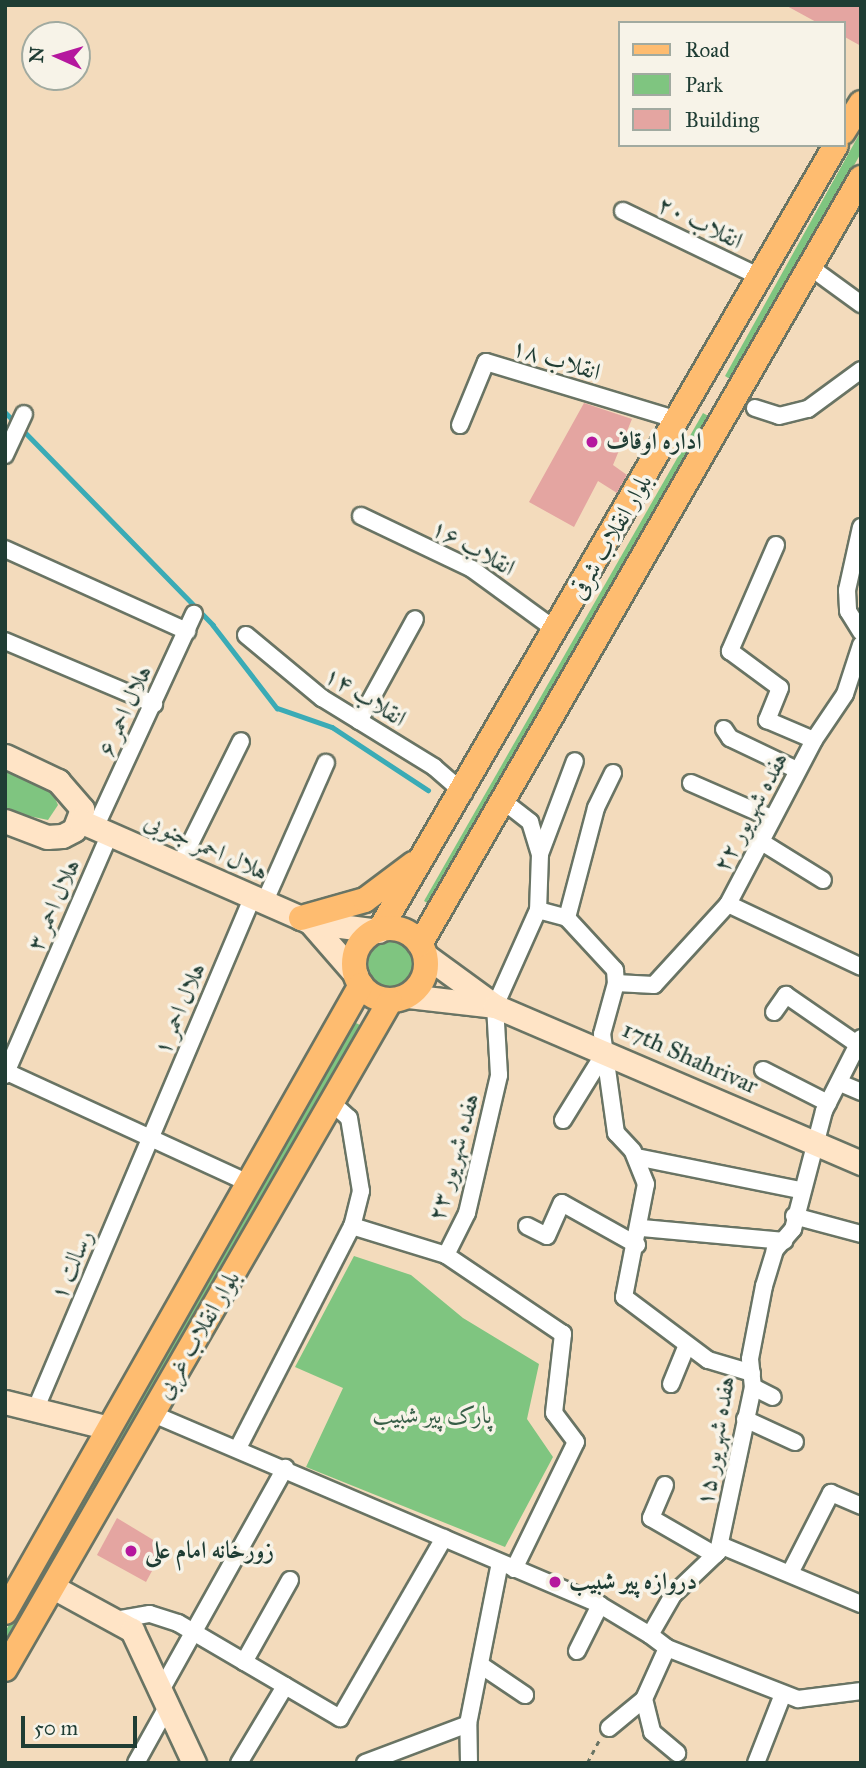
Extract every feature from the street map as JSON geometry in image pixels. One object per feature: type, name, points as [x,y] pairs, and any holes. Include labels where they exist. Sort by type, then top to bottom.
[{"type":"main road","points":[[845,129],[861,103]]},
{"type":"main road","name":"بلوار انقلاب شرقی","points":[[380,929],[464,793],[682,414],[758,276],[835,147]]},
{"type":"main road","name":"بلوار انقلاب شرقی","points":[[422,949],[502,800],[810,267],[851,212],[861,178]]},
{"type":"main road","points":[[710,364],[724,386],[743,385]]},
{"type":"main road","points":[[682,414],[711,406],[718,428]]},
{"type":"main road","points":[[5,756],[76,795],[95,828],[47,837],[5,821]]},
{"type":"main road","name":"هلال احمر جنوبی","points":[[95,828],[306,920],[380,929]]},
{"type":"main road","points":[[306,920],[365,900],[422,858]]},
{"type":"main road","name":"هلال احمر جنوبی","points":[[306,920],[359,980]]},
{"type":"main road","points":[[380,929],[422,949],[495,1006],[399,998],[359,980],[359,947],[380,929]]},
{"type":"main road","points":[[399,998],[424,977],[422,949]]},
{"type":"main road","name":"بلوار انقلاب غربی","points":[[5,1612],[248,1183],[359,980]]},
{"type":"main road","name":"بلوار انقلاب غربی","points":[[5,1669],[331,1102],[399,998]]},
{"type":"main road","name":"17th Shahrivar","points":[[495,1006],[606,1049],[861,1163]]},
{"type":"main road","points":[[5,1402],[109,1428]]},
{"type":"main road","points":[[53,1587],[121,1619],[132,1630],[194,1763]]},
{"type":"street","name":"انقلاب ۲۰","points":[[623,211],[758,276]]},
{"type":"street","points":[[810,267],[861,304]]},
{"type":"street","name":"انقلاب ۱۸","points":[[460,425],[486,362],[682,414]]},
{"type":"street","points":[[755,408],[779,416],[808,409],[861,370]]},
{"type":"street","points":[[6,454],[24,414]]},
{"type":"street","name":"انقلاب ۱۶","points":[[361,516],[472,569],[557,631]]},
{"type":"street","points":[[861,527],[847,590],[848,611],[861,632]]},
{"type":"street","name":"هفده شهریور ۲۲","points":[[776,545],[730,651],[780,688],[767,720],[814,740]]},
{"type":"street","points":[[5,549],[187,631]]},
{"type":"street","name":"هلال احمر ۶","points":[[95,828],[194,614]]},
{"type":"street","points":[[359,721],[415,620]]},
{"type":"street","name":"انقلاب ۱۴","points":[[246,635],[284,671],[464,793]]},
{"type":"street","points":[[5,641],[154,704]]},
{"type":"street","name":"هفده شهریور ۲۲","points":[[616,983],[654,985],[728,904],[797,770],[845,694],[861,645]]},
{"type":"street","points":[[724,729],[730,738],[797,770]]},
{"type":"street","points":[[180,864],[241,741]]},
{"type":"street","points":[[495,1006],[538,910],[540,854],[575,761]]},
{"type":"street","name":"هلال احمر ۱","points":[[150,1139],[259,899],[326,763]]},
{"type":"street","points":[[567,918],[596,808],[613,773]]},
{"type":"street","points":[[691,783],[771,818]]},
{"type":"street","points":[[502,800],[530,821],[540,854]]},
{"type":"street","name":"هلال احمر ۳","points":[[6,1073],[95,828]]},
{"type":"street","points":[[760,841],[823,880]]},
{"type":"street","name":"هفده شهریور ۲۲","points":[[728,904],[861,967]]},
{"type":"street","points":[[538,910],[567,918],[608,962],[616,983],[601,1034],[606,1049],[616,1133],[636,1157],[646,1184],[642,1228],[624,1297],[708,1360],[753,1380],[773,1397]]},
{"type":"street","points":[[774,1012],[786,995],[859,1041]]},
{"type":"street","name":"هفده شهریور ۲۳","points":[[495,1006],[499,1075],[467,1213],[446,1255],[563,1334],[554,1413],[574,1436],[574,1451],[507,1566]]},
{"type":"street","name":"هفده شهریور ۱۵","points":[[718,1550],[753,1380],[764,1286],[794,1216],[799,1190],[828,1103],[859,1041]]},
{"type":"street","points":[[563,1120],[606,1049]]},
{"type":"street","points":[[763,1070],[828,1103]]},
{"type":"street","points":[[6,1073],[248,1183]]},
{"type":"street","points":[[840,1083],[861,1092]]},
{"type":"street","points":[[238,1448],[352,1226],[361,1191],[349,1118],[331,1102]]},
{"type":"street","name":"رسالت ۱","points":[[36,1408],[150,1139]]},
{"type":"street","points":[[636,1157],[799,1190]]},
{"type":"street","points":[[527,1226],[547,1236],[562,1203],[636,1245]]},
{"type":"street","points":[[794,1216],[861,1234]]},
{"type":"street","points":[[352,1226],[446,1255]]},
{"type":"street","points":[[642,1228],[784,1241]]},
{"type":"street","points":[[671,1384],[687,1345]]},
{"type":"street","points":[[153,1413],[600,1605],[659,1642],[783,1694],[827,1698],[861,1691]]},
{"type":"street","points":[[746,1419],[795,1442]]},
{"type":"street","points":[[136,1763],[193,1632],[285,1468]]},
{"type":"street","points":[[665,1485],[651,1518],[718,1550],[790,1573],[861,1604]]},
{"type":"street","points":[[790,1573],[831,1493],[861,1506]]},
{"type":"street","points":[[121,1619],[150,1614],[193,1632],[343,1717],[444,1538]]},
{"type":"street","points":[[677,1753],[652,1732],[644,1699],[673,1595],[718,1550]]},
{"type":"street","points":[[469,1763],[468,1724],[507,1566]]},
{"type":"street","points":[[244,1662],[290,1580]]},
{"type":"street","points":[[576,1651],[600,1605]]},
{"type":"street","points":[[482,1666],[526,1695]]},
{"type":"street","points":[[239,1763],[285,1686]]},
{"type":"street","points":[[756,1763],[783,1694]]},
{"type":"street","points":[[609,1728],[644,1699]]},
{"type":"street","points":[[365,1763],[468,1724]]},
{"type":"path","points":[[587,1763],[609,1728]]},
{"type":"green space","points":[[861,131],[861,153],[733,381],[725,376]]},
{"type":"green space","points":[[703,413],[710,417],[432,906],[424,901]]},
{"type":"green space","points":[[5,765],[48,782],[58,805],[48,820],[5,811]]},
{"type":"green space","points":[[391,941],[407,948],[414,964],[407,980],[391,987],[375,980],[368,964],[375,948]]},
{"type":"green space","points":[[350,1020],[366,1028],[344,1053],[5,1651],[5,1632]]},
{"type":"green space","name":"پارک پیر شبیب","points":[[354,1256],[411,1275],[463,1318],[539,1364],[527,1419],[553,1457],[505,1547],[306,1467],[343,1388],[295,1367]]},
{"type":"building","points":[[785,5],[861,5],[861,46],[845,37],[845,21],[814,21]]},
{"type":"building","name":"اداره اوقاف","points":[[584,403],[632,419],[613,465],[627,475],[617,493],[598,481],[574,527],[529,502]]},
{"type":"building","name":"زورخانه امام علی","points":[[117,1518],[165,1547],[146,1582],[97,1555]]},
{"type":"waterway","points":[[5,412],[15,422]]},
{"type":"waterway","points":[[21,428],[213,625],[277,708],[332,727],[428,790]]},
{"type":"place","name":"اداره اوقاف","points":[[592,442]]},
{"type":"place","name":"زورخانه امام علی","points":[[131,1551]]},
{"type":"place","name":"دروازه پیر شبیب","points":[[555,1582]]}]
